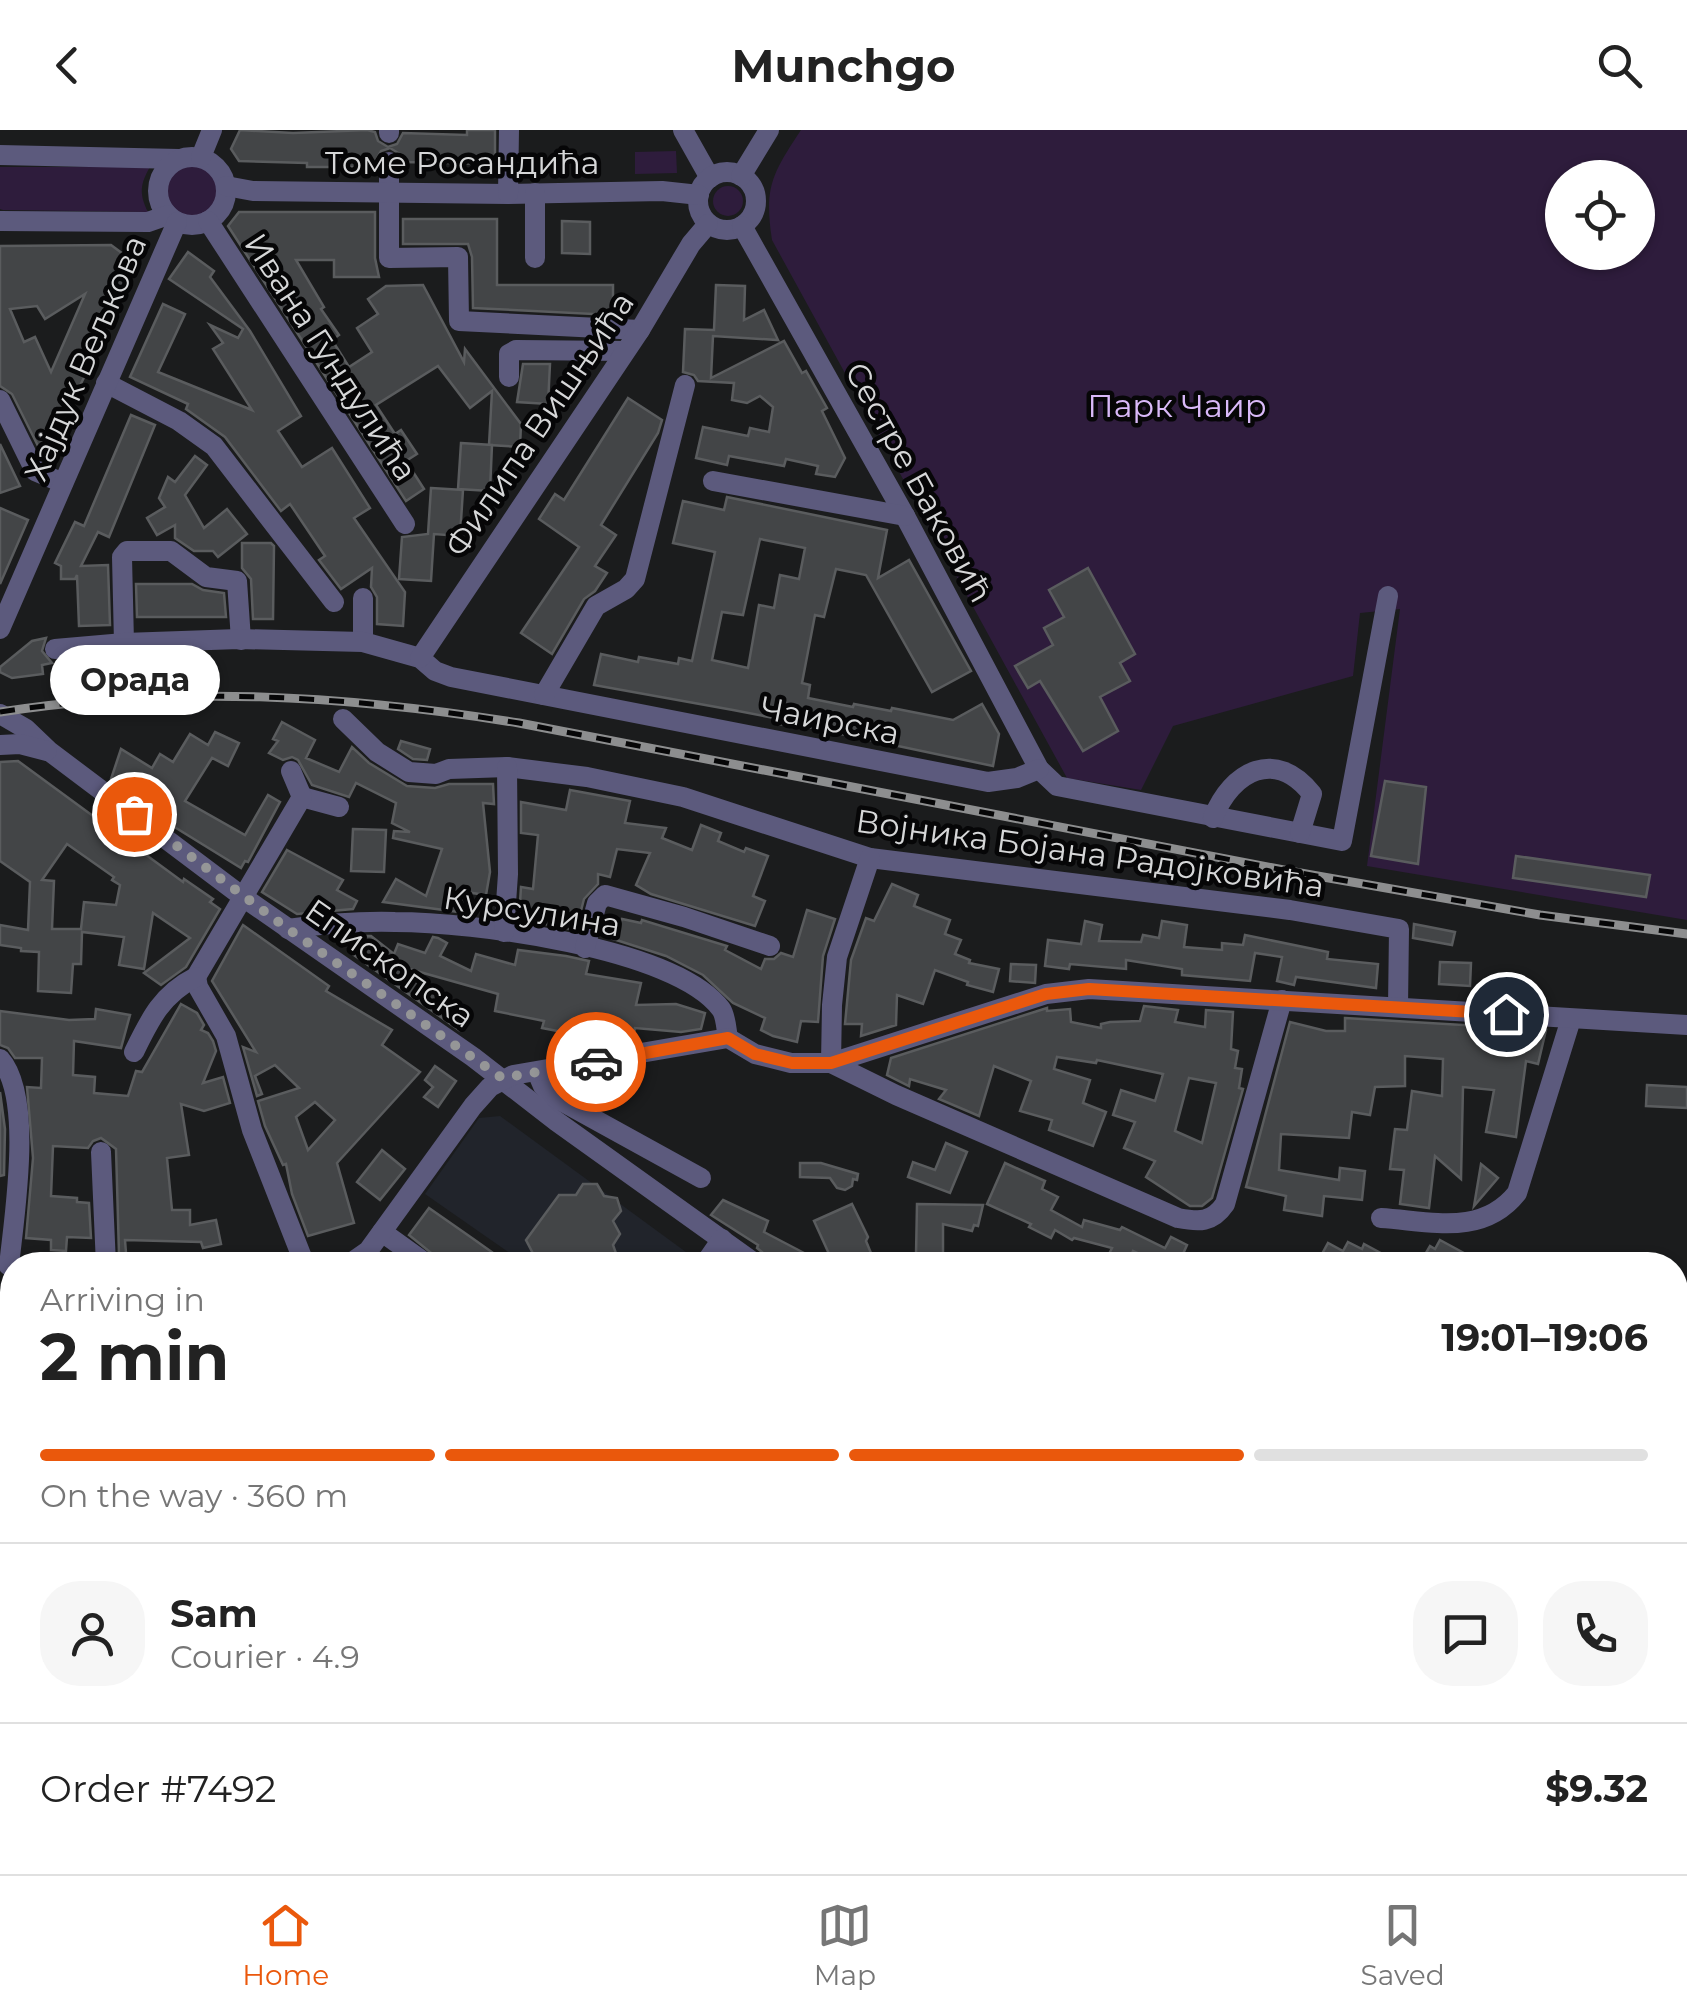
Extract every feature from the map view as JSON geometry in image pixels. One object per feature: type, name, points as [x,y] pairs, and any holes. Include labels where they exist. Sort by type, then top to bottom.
[{"type":"street","points":[[200,157],[212,130]]},
{"type":"street","points":[[508,194],[509,130]]},
{"type":"street","points":[[683,130],[704,186],[700,210],[708,224],[724,230],[742,226],[753,214],[756,196],[741,176],[725,172],[704,186]]},
{"type":"street","points":[[741,176],[769,130]]},
{"type":"street","points":[[0,155],[200,157],[218,168],[226,186],[222,206],[208,221],[198,224],[172,219],[0,221]]},
{"type":"street","points":[[172,219],[158,196],[158,184],[169,165],[178,159]]},
{"type":"street","points":[[389,162],[389,258],[458,257],[460,321],[640,330]]},
{"type":"street","name":"Томе Росандића","points":[[226,186],[253,192],[508,194],[662,191],[704,186]]},
{"type":"street","points":[[534,193],[535,258]]},
{"type":"street","name":"Хајдук Вељкова","points":[[0,629],[172,219]]},
{"type":"street","name":"Ивана Гундулића","points":[[208,221],[405,524]]},
{"type":"street","name":"Филипа Вишњића","points":[[420,658],[640,330],[691,244],[708,224]]},
{"type":"street","name":"Сестре Баковић","points":[[742,226],[904,516],[1038,769]]},
{"type":"street","points":[[508,376],[509,354],[516,350],[625,351]]},
{"type":"street","points":[[106,382],[179,421],[214,446],[334,602]]},
{"type":"street","points":[[544,695],[596,606],[626,589],[635,579],[685,385]]},
{"type":"street","points":[[0,400],[35,471],[63,483]]},
{"type":"street","points":[[713,482],[904,516]]},
{"type":"street","points":[[124,642],[122,557],[126,551],[171,552],[206,577],[237,581],[241,640]]},
{"type":"street","points":[[1038,769],[1050,782],[1066,789],[1342,841],[1388,596]]},
{"type":"street","points":[[362,642],[363,598]]},
{"type":"street","name":"Чаирска","points":[[55,649],[124,642],[362,642],[420,658],[435,671],[451,677],[988,782],[1017,778],[1038,769]]},
{"type":"street","name":"Епископска","points":[[0,714],[26,729],[49,751],[288,929],[502,1078],[740,1252]]},
{"type":"street","name":"Војника Бојана Радојковића","points":[[343,718],[376,752],[408,772],[436,774],[448,769],[507,767],[637,785],[870,858],[1290,910],[1398,929],[1398,1007]]},
{"type":"street","points":[[0,745],[20,744],[49,751]]},
{"type":"street","points":[[504,932],[507,767]]},
{"type":"street","points":[[1213,818],[1232,783],[1248,771],[1268,769],[1299,778],[1312,794],[1300,833]]},
{"type":"street","points":[[291,771],[302,797]]},
{"type":"street","points":[[134,1052],[154,1011],[178,986],[196,976],[302,797]]},
{"type":"street","points":[[302,797],[339,807]]},
{"type":"street","points":[[831,1063],[837,957],[870,858]]},
{"type":"street","points":[[585,948],[597,903],[605,895],[684,916],[770,946]]},
{"type":"street","name":"Курсулина","points":[[288,929],[397,922],[504,932],[631,956],[705,993],[724,1012],[728,1038]]},
{"type":"street","points":[[196,976],[226,1036],[252,1130],[300,1252]]},
{"type":"street","points":[[367,1252],[474,1106],[502,1078],[728,1038],[755,1054],[792,1063],[831,1063],[1046,994],[1070,990],[1687,1026]]},
{"type":"street","points":[[831,1063],[1178,1218],[1208,1220],[1225,1204],[1282,1000]]},
{"type":"street","points":[[1380,1218],[1481,1222],[1504,1210],[1517,1194],[1570,1019]]},
{"type":"street","points":[[0,1059],[12,1085],[21,1136],[9,1252]]},
{"type":"street","points":[[537,1072],[542,1086],[554,1097],[701,1178]]},
{"type":"street","points":[[101,1152],[105,1252]]},
{"type":"street","points":[[382,1232],[410,1252]]},
{"type":"street","points":[[713,1252],[722,1239]]},
{"type":"shaded area","points":[[500,1116],[686,1252],[508,1252],[425,1194],[479,1118]]},
{"type":"green space","name":"Парк Чаир","points":[[801,130],[1687,130],[1687,920],[1367,866],[1400,609],[1360,613],[1353,676],[1173,726],[1141,790],[1067,778],[772,240],[769,207],[777,170]]},
{"type":"green space","points":[[676,151],[677,173],[635,174],[635,152]]},
{"type":"green space","points":[[192,161],[213,169],[221,190],[213,211],[192,219],[171,211],[163,190],[171,169]]},
{"type":"green space","points":[[0,167],[150,167],[142,189],[148,212],[3,210]]},
{"type":"green space","points":[[728,186],[739,190],[743,201],[739,212],[728,216],[717,212],[713,201],[717,190]]},
{"type":"building","points":[[240,130],[367,130],[375,132],[378,141],[388,147],[397,144],[403,133],[467,135],[467,130],[495,130],[495,164],[403,162],[400,154],[390,148],[381,151],[375,162],[367,162],[367,167],[239,161],[231,149]]},
{"type":"building","points":[[239,212],[375,212],[379,277],[334,277],[334,260],[296,260],[339,335],[332,340],[349,367],[372,352],[357,328],[378,314],[368,299],[386,286],[423,285],[464,362],[465,349],[521,424],[520,447],[489,445],[492,391],[470,408],[438,366],[376,405],[395,434],[401,430],[417,454],[406,461],[424,489],[406,501],[228,226]]},
{"type":"building","points":[[403,219],[497,219],[497,285],[613,285],[613,315],[473,308],[468,244],[403,244]]},
{"type":"building","points":[[562,221],[590,222],[590,254],[562,253]]},
{"type":"building","points":[[111,245],[134,262],[100,345],[63,420],[66,427],[53,433],[58,445],[41,452],[12,394],[0,386],[0,246]],"holes":[[[85,294],[51,372],[35,337],[24,342],[10,309],[37,306],[45,319]]]},
{"type":"building","points":[[188,252],[214,271],[210,277],[250,331],[301,416],[278,431],[302,467],[332,448],[370,508],[354,518],[405,592],[403,626],[377,624],[372,568],[341,589],[319,560],[325,556],[290,504],[281,511],[225,437],[186,409],[188,404],[130,377],[163,304],[185,314],[158,372],[252,410],[213,349],[223,343],[210,325],[238,338],[243,329],[169,279]]},
{"type":"building","points":[[716,285],[745,286],[744,320],[764,310],[778,340],[713,336],[711,378],[784,341],[827,408],[822,411],[845,458],[835,477],[816,474],[818,466],[786,459],[784,466],[729,456],[727,465],[696,458],[703,427],[748,436],[750,428],[769,432],[773,407],[760,396],[747,403],[732,400],[734,383],[698,381],[694,375],[683,372],[685,329],[714,330]]},
{"type":"building","points":[[523,364],[550,364],[548,404],[517,402]]},
{"type":"building","points":[[628,398],[662,420],[658,433],[601,525],[616,535],[595,566],[607,573],[584,599],[552,654],[521,633],[579,547],[539,519],[555,494],[564,500]]},
{"type":"building","points":[[131,415],[155,425],[109,537],[98,532],[81,566],[108,565],[110,625],[79,626],[77,575],[75,579],[61,579],[61,566],[55,563],[75,522],[84,526]]},
{"type":"building","points":[[461,443],[492,445],[490,491],[458,489]]},
{"type":"building","points":[[0,444],[20,486],[0,493]]},
{"type":"building","points":[[195,456],[207,465],[185,495],[204,528],[227,509],[247,534],[218,557],[213,551],[194,551],[175,538],[175,525],[157,535],[147,518],[165,507],[159,498],[168,477],[175,482]]},
{"type":"building","points":[[431,488],[463,490],[460,536],[434,534],[431,581],[399,579],[402,537],[428,534]]},
{"type":"building","points":[[727,497],[887,530],[878,578],[909,560],[971,671],[932,692],[866,575],[836,569],[824,617],[815,615],[802,683],[810,685],[808,698],[953,720],[982,704],[999,734],[993,766],[778,724],[779,719],[594,685],[601,654],[638,662],[639,657],[678,664],[679,658],[692,661],[715,552],[673,543],[683,501],[724,510]],"holes":[[[760,539],[805,548],[799,579],[780,575],[774,608],[759,605],[748,668],[712,660],[722,612],[743,615]]]},
{"type":"building","points":[[0,508],[28,520],[0,584]]},
{"type":"building","points":[[242,543],[274,546],[273,619],[253,619],[251,579],[242,568]]},
{"type":"building","points":[[1088,568],[1135,654],[1120,663],[1130,681],[1100,697],[1118,731],[1083,751],[1040,681],[1028,688],[1015,666],[1053,645],[1044,628],[1064,617],[1049,590]]},
{"type":"building","points":[[136,584],[192,584],[224,593],[226,617],[137,617]]},
{"type":"building","points":[[46,638],[42,651],[52,663],[42,665],[43,674],[12,678],[0,672],[0,667],[32,641]]},
{"type":"building","points":[[282,722],[315,740],[306,758],[339,772],[352,747],[369,763],[407,786],[493,784],[494,804],[483,803],[490,872],[486,895],[472,893],[467,913],[383,902],[396,879],[426,896],[442,849],[393,838],[394,831],[410,832],[392,823],[396,803],[356,783],[349,797],[312,785],[298,760],[283,760],[269,753],[278,741],[273,739]]},
{"type":"building","points":[[215,732],[239,743],[228,766],[212,758],[185,801],[245,835],[268,795],[280,802],[241,868],[168,823],[111,779],[121,749],[152,768],[160,754],[173,762],[190,734],[208,745]]},
{"type":"building","points":[[401,741],[430,749],[427,760],[413,759],[398,749]]},
{"type":"building","points":[[18,761],[183,882],[184,879],[213,899],[210,902],[220,909],[186,967],[161,985],[144,973],[190,938],[153,913],[144,969],[119,965],[124,937],[82,932],[81,964],[73,964],[71,993],[38,991],[39,952],[0,945],[0,925],[28,930],[30,882],[0,861],[0,762]],"holes":[[[67,844],[114,877],[112,880],[120,885],[116,905],[84,902],[81,929],[52,929],[54,881],[42,880]]]},
{"type":"building","points":[[1385,781],[1426,787],[1418,864],[1371,856]]},
{"type":"building","points":[[570,790],[630,801],[625,823],[666,828],[662,838],[692,850],[701,825],[721,833],[718,841],[744,852],[746,848],[768,856],[753,896],[765,901],[755,926],[651,894],[636,885],[650,853],[617,849],[610,877],[598,874],[598,884],[584,899],[576,930],[519,919],[521,887],[533,889],[538,835],[521,833],[521,802],[566,810]]},
{"type":"building","points":[[353,829],[386,830],[384,872],[351,871]]},
{"type":"building","points":[[287,850],[343,880],[337,890],[357,901],[353,909],[297,914],[262,892]]},
{"type":"building","points":[[1516,856],[1650,875],[1646,897],[1513,878]]},
{"type":"building","points":[[892,884],[918,895],[914,906],[950,920],[945,934],[961,940],[955,954],[970,960],[969,963],[999,969],[993,992],[935,970],[923,1004],[897,995],[896,1025],[861,1036],[862,1024],[845,1024],[851,960],[866,918],[874,921]]},
{"type":"building","points":[[807,910],[835,919],[823,956],[818,1022],[801,1021],[797,1042],[761,1030],[765,1018],[733,1003],[703,975],[666,956],[613,939],[622,919],[641,923],[642,920],[727,946],[725,950],[761,969],[765,959],[774,959],[781,953],[793,957]]},
{"type":"building","points":[[1085,921],[1102,925],[1099,941],[1141,942],[1143,935],[1159,938],[1162,921],[1187,925],[1184,947],[1222,950],[1222,943],[1243,945],[1245,935],[1328,952],[1327,959],[1378,964],[1376,988],[1296,977],[1294,985],[1277,981],[1282,957],[1255,953],[1250,981],[1182,975],[1182,969],[1126,960],[1126,969],[1045,966],[1048,940],[1081,944]]},
{"type":"building","points":[[1414,924],[1455,932],[1452,945],[1413,938]]},
{"type":"building","points":[[243,925],[329,986],[326,991],[392,1030],[382,1045],[420,1072],[337,1163],[354,1223],[308,1236],[292,1194],[286,1164],[283,1165],[265,1126],[258,1101],[299,1088],[275,1065],[255,1076],[262,1094],[257,1096],[243,1047],[256,1052],[212,981]],"holes":[[[315,1102],[335,1120],[308,1150],[296,1117]]]},
{"type":"building","points":[[357,936],[371,936],[394,954],[398,944],[425,953],[433,937],[438,938],[447,943],[440,956],[471,971],[476,954],[515,965],[518,950],[589,961],[586,974],[641,983],[636,1005],[676,1004],[705,1013],[701,1029],[681,1032],[635,1028],[632,1041],[616,1038],[614,1044],[577,1050],[574,1049],[578,1035],[542,1028],[544,1021],[495,1011],[498,994],[402,967],[469,1016],[459,1030],[351,953],[357,945],[352,941]]},
{"type":"building","points":[[1440,962],[1471,963],[1470,986],[1439,984]]},
{"type":"building","points":[[1011,964],[1036,965],[1035,983],[1010,981]]},
{"type":"building","points":[[181,1004],[197,1013],[204,1025],[201,1030],[208,1033],[216,1051],[203,1083],[223,1077],[230,1103],[204,1111],[181,1104],[189,1155],[167,1158],[172,1210],[190,1210],[190,1225],[216,1220],[221,1244],[203,1248],[201,1242],[125,1240],[126,1252],[119,1252],[116,1149],[101,1138],[88,1148],[53,1146],[51,1196],[89,1203],[91,1238],[67,1237],[66,1251],[51,1250],[51,1240],[26,1238],[33,1158],[27,1087],[41,1088],[42,1058],[15,1058],[0,1045],[0,1011],[69,1020],[95,1019],[96,1009],[130,1015],[121,1048],[74,1041],[73,1075],[95,1077],[94,1093],[128,1096],[136,1071],[142,1072]]},
{"type":"building","points":[[1144,1006],[1178,1010],[1175,1022],[1205,1027],[1206,1010],[1233,1012],[1231,1049],[1238,1051],[1235,1068],[1242,1069],[1239,1088],[1243,1089],[1212,1198],[1202,1206],[1190,1206],[1146,1177],[1155,1161],[1124,1148],[1135,1122],[1113,1115],[1121,1090],[1155,1101],[1163,1074],[1097,1060],[1096,1063],[1057,1057],[1054,1069],[1090,1080],[1083,1103],[1106,1112],[1093,1146],[1049,1130],[1052,1120],[1020,1111],[1031,1081],[994,1066],[979,1116],[939,1099],[946,1090],[910,1079],[909,1086],[887,1075],[891,1058],[1047,1008],[1070,1009],[1071,1022],[1101,1028],[1101,1024],[1110,1022],[1140,1021]],"holes":[[[1189,1078],[1216,1083],[1202,1143],[1175,1131]]]},
{"type":"building","points":[[1345,1018],[1546,1030],[1538,1064],[1526,1061],[1516,1137],[1486,1132],[1494,1090],[1463,1087],[1461,1179],[1435,1156],[1429,1208],[1400,1204],[1404,1170],[1390,1169],[1395,1129],[1407,1130],[1412,1091],[1442,1096],[1443,1059],[1405,1056],[1405,1086],[1375,1087],[1370,1115],[1352,1112],[1349,1138],[1281,1134],[1279,1170],[1339,1180],[1340,1168],[1365,1171],[1362,1200],[1324,1196],[1322,1216],[1284,1210],[1286,1196],[1246,1187],[1290,1022],[1326,1031],[1345,1031]]},
{"type":"building","points":[[435,1066],[456,1081],[438,1107],[424,1097],[433,1087],[425,1080]]},
{"type":"building","points":[[1647,1085],[1687,1087],[1687,1108],[1646,1106]]},
{"type":"building","points":[[0,1092],[5,1129],[4,1175],[0,1176]]},
{"type":"building","points":[[946,1143],[967,1152],[950,1193],[908,1177],[913,1162],[935,1170]]},
{"type":"building","points":[[382,1150],[405,1169],[380,1200],[357,1182]]},
{"type":"building","points":[[800,1163],[821,1163],[858,1174],[857,1180],[853,1179],[852,1186],[845,1190],[837,1188],[830,1178],[800,1177]]},
{"type":"building","points":[[1005,1163],[1045,1181],[1042,1189],[1058,1197],[1051,1210],[1082,1227],[1084,1220],[1120,1230],[1122,1227],[1165,1248],[1171,1237],[1187,1245],[1184,1252],[1110,1252],[1112,1248],[1072,1240],[1055,1230],[1051,1238],[987,1204]]},
{"type":"building","points":[[1481,1164],[1498,1178],[1474,1206]]},
{"type":"building","points":[[583,1184],[597,1184],[604,1196],[617,1198],[621,1211],[613,1221],[620,1234],[613,1245],[616,1252],[532,1252],[526,1240],[559,1195],[576,1195]]},
{"type":"building","points":[[723,1200],[768,1221],[764,1232],[802,1252],[762,1252],[758,1245],[711,1215]]},
{"type":"building","points":[[852,1204],[868,1237],[871,1252],[828,1252],[814,1221]]},
{"type":"building","points":[[917,1204],[983,1205],[978,1226],[974,1225],[972,1231],[943,1224],[943,1252],[916,1252]]},
{"type":"building","points":[[429,1208],[492,1252],[430,1252],[409,1235]]},
{"type":"building","points":[[1440,1240],[1462,1252],[1427,1252],[1430,1246],[1435,1249]]},
{"type":"building","points":[[1348,1242],[1362,1249],[1364,1244],[1379,1252],[1323,1252],[1328,1243],[1343,1251]]},
{"type":"railway","points":[[0,712],[131,698],[195,696],[324,700],[454,713],[1289,871],[1540,915],[1687,934]]},
{"type":"way so far","points":[[134,814],[288,929],[502,1078],[596,1062]]},
{"type":"place","name":"Орада","points":[[134,814]]},
{"type":"route","points":[[596,1062],[728,1038],[755,1054],[792,1063],[831,1063],[1046,994],[1089,989],[1506,1014]]}]
